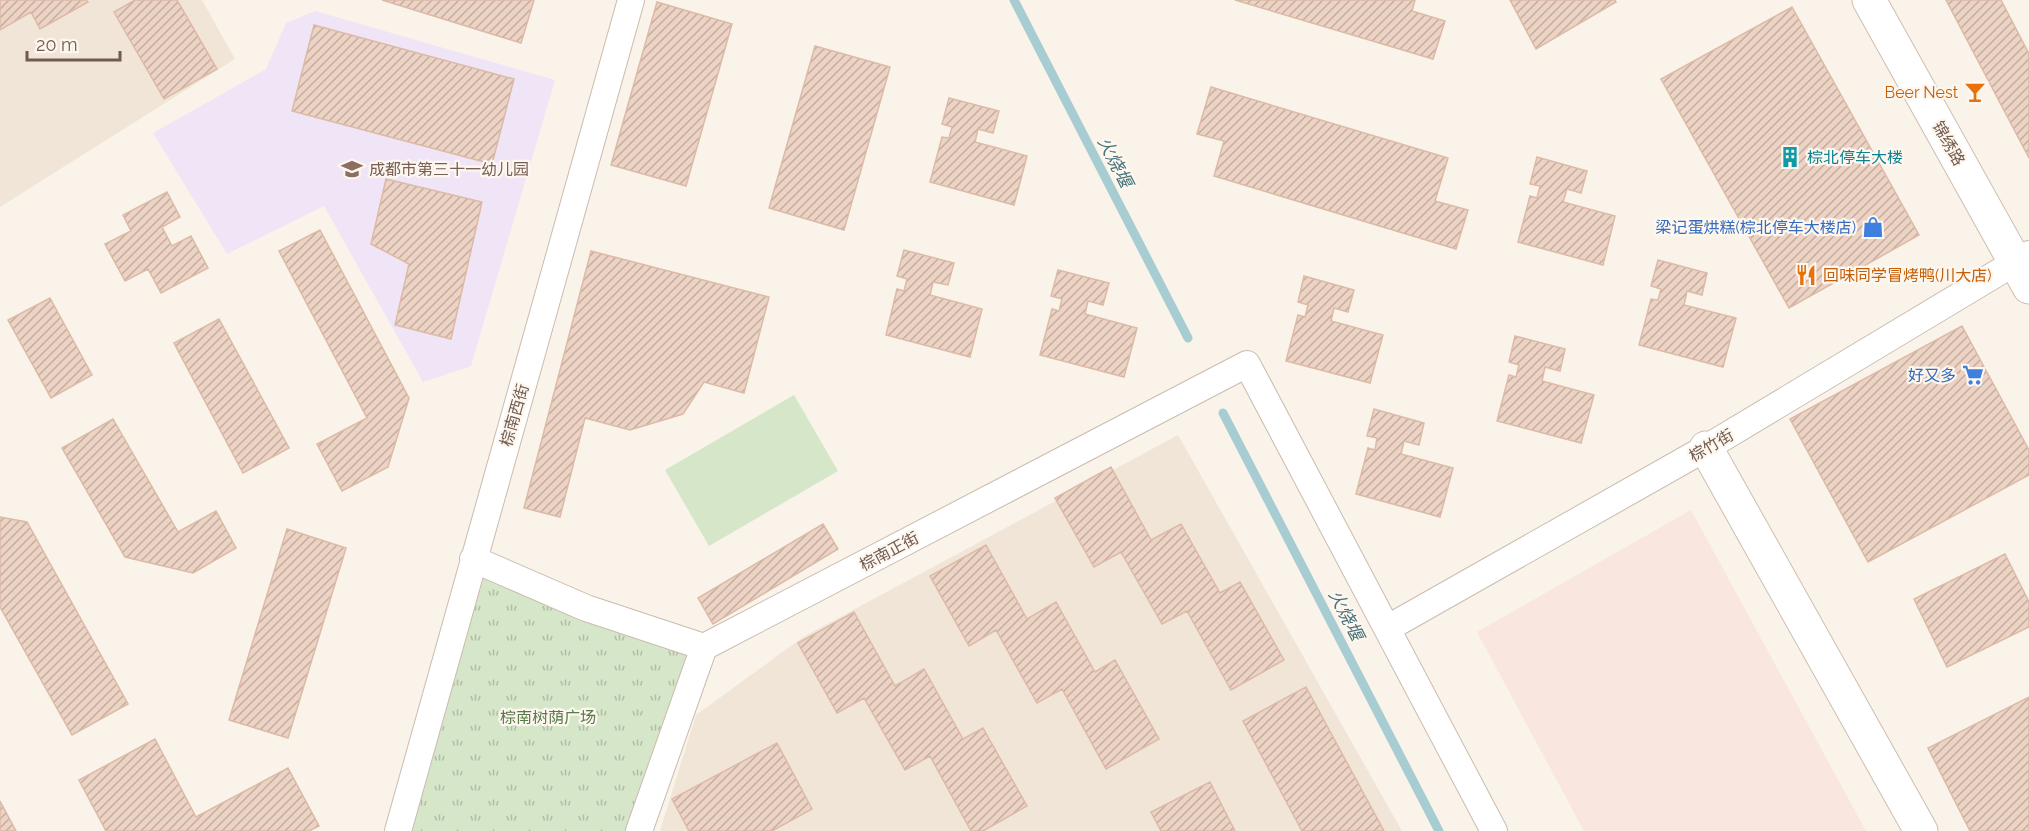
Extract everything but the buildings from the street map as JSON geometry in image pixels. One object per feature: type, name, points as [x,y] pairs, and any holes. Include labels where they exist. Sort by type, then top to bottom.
[{"type":"street","name":"棕南西街","points":[[398,831],[631,0]]},
{"type":"street","name":"锦绣路","points":[[1869,0],[2024,267]]},
{"type":"street","name":"棕竹街","points":[[1388,628],[2024,267]]},
{"type":"street","name":"棕南正街","points":[[704,647],[1247,364],[1388,628]]},
{"type":"street","points":[[1706,448],[1921,831]]},
{"type":"street","points":[[473,559],[586,608],[704,647],[639,831]]},
{"type":"street","points":[[1388,628],[1494,831]]},
{"type":"shaded area","points":[[0,0],[202,0],[235,59],[0,207]]},
{"type":"shaded area","name":"成都市第三十一幼儿园","points":[[315,11],[555,80],[471,366],[423,382],[324,206],[227,254],[153,133],[266,69],[286,23]]},
{"type":"shaded area","points":[[1178,435],[1402,831],[660,831],[696,715],[803,637]]},
{"type":"shaded area","points":[[1691,510],[1866,831],[1584,831],[1477,632]]},
{"type":"green space","points":[[794,395],[838,471],[709,546],[665,470]]},
{"type":"green space","name":"棕南树荫广场","points":[[473,559],[704,647],[639,831],[398,831]]},
{"type":"waterway","name":"火烧堰","points":[[1014,0],[1188,338]]},
{"type":"waterway","name":"火烧堰","points":[[1223,413],[1439,831]]},
{"type":"place","name":"Beer Nest","points":[[1975,92]]},
{"type":"place","name":"棕北停车大楼","points":[[1790,157]]},
{"type":"place","name":"成都市第三十一幼儿园","points":[[352,169]]},
{"type":"place","name":"梁记蛋烘糕(棕北停车大楼店)","points":[[1873,227]]},
{"type":"place","name":"回味同学冒烤鸭(川大店)","points":[[1806,275]]},
{"type":"place","name":"好又多","points":[[1973,375]]}]
